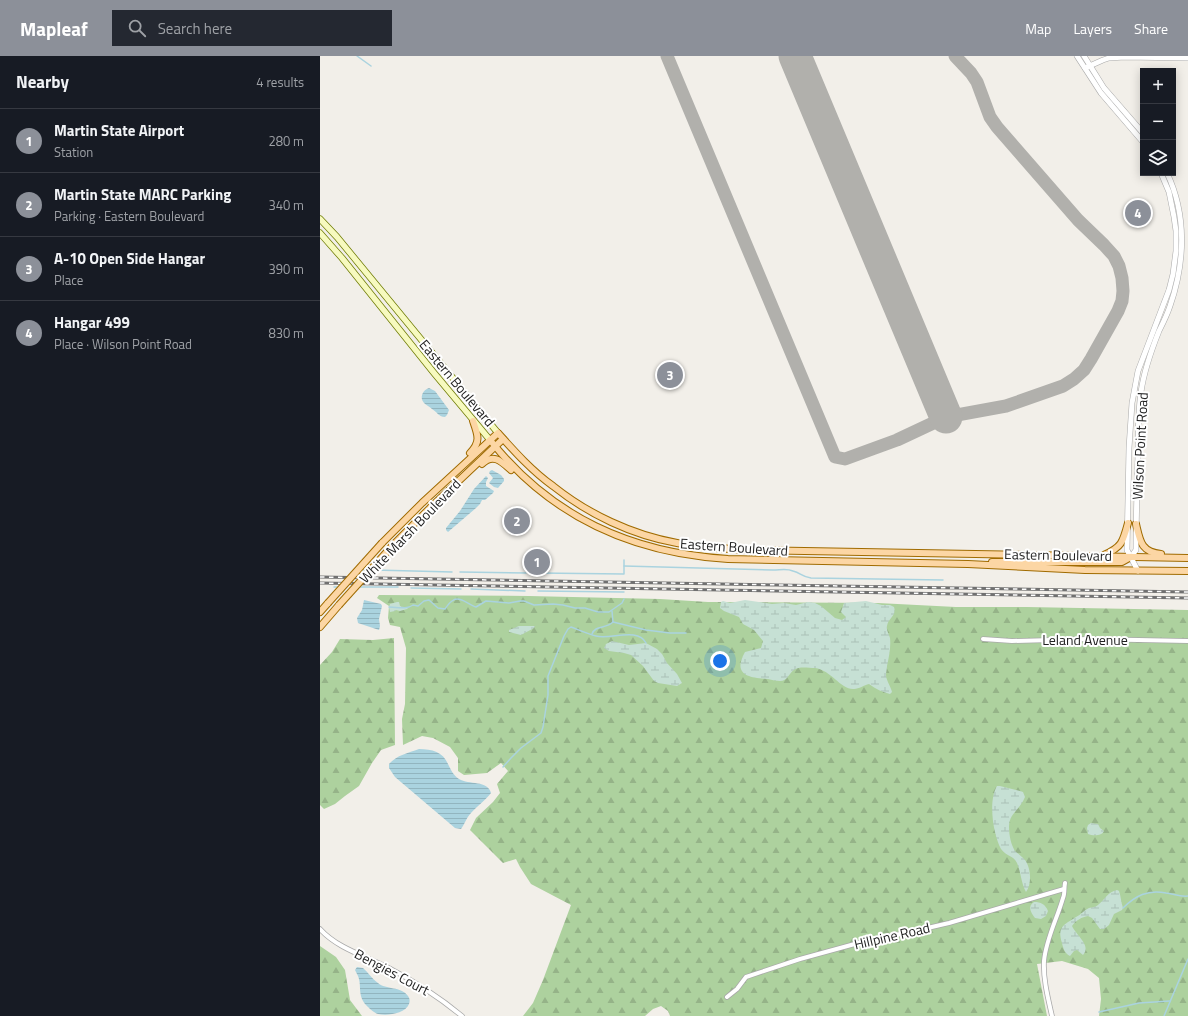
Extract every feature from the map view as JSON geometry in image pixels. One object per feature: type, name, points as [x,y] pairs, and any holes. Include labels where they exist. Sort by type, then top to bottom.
[{"type":"main road","name":"Eastern Boulevard","points":[[320,219],[337,237],[498,433],[519,456],[552,486],[576,503],[620,526],[648,536],[675,543],[702,547],[753,550],[1188,558]]},
{"type":"main road","name":"Eastern Boulevard","points":[[320,233],[361,281],[473,421],[522,475],[556,503],[589,523],[626,539],[672,552],[728,559],[968,564],[1058,569],[1188,571]]},
{"type":"main road","points":[[456,472],[459,464],[477,445],[478,437],[473,421]]},
{"type":"main road","name":"White Marsh Boulevard","points":[[320,612],[382,543],[498,433]]},
{"type":"main road","name":"White Marsh Boulevard","points":[[320,627],[394,544],[503,439]]},
{"type":"main road","points":[[448,491],[456,489],[485,461],[490,459],[501,461],[513,473],[522,475]]},
{"type":"main road","points":[[1102,556],[1118,547],[1128,523]]},
{"type":"main road","points":[[1136,524],[1141,542],[1148,550],[1154,553],[1188,558]]},
{"type":"main road","points":[[968,564],[985,562],[1122,562],[1131,557]]},
{"type":"street","points":[[1077,56],[1140,130]]},
{"type":"street","points":[[1084,56],[1094,83],[1104,97],[1141,140]]},
{"type":"street","points":[[1087,67],[1109,58],[1188,58]]},
{"type":"street","name":"Wilson Point Road","points":[[1138,571],[1127,550],[1130,417],[1138,372],[1166,300],[1173,274],[1175,259],[1176,230],[1174,217],[1168,192],[1162,176]]},
{"type":"street","name":"Wilson Point Road","points":[[1131,557],[1136,550],[1139,410],[1142,388],[1152,348],[1176,288],[1181,260],[1182,239],[1180,212],[1168,176]]},
{"type":"street","points":[[1131,410],[1139,410]]},
{"type":"street","points":[[1130,417],[1139,417]]},
{"type":"street","name":"Leland Avenue","points":[[983,639],[1012,641],[1188,641]]},
{"type":"street","points":[[1052,1016],[1046,986],[1044,961],[1053,924],[1064,896],[1065,883]]},
{"type":"street","name":"Hillpine Road","points":[[727,997],[737,989],[746,977],[786,964],[873,939],[906,933],[949,922],[1064,889]]},
{"type":"street","name":"Bengies Court","points":[[320,929],[337,942],[416,983],[462,1016]]},
{"type":"green space","points":[[379,595],[529,596],[660,599],[708,602],[878,603],[956,607],[1188,610],[1188,1016],[1099,1016],[1101,999],[1099,978],[1088,969],[1062,961],[1037,964],[1047,1016],[670,1016],[668,1011],[661,1006],[653,1009],[645,1016],[523,1016],[533,1003],[543,980],[571,905],[531,884],[516,859],[503,863],[470,830],[476,818],[500,793],[497,784],[508,771],[501,763],[487,773],[464,775],[458,771],[458,758],[450,747],[433,738],[422,736],[403,745],[402,719],[405,704],[406,648],[400,627],[390,625],[388,618],[389,606],[377,598]]},
{"type":"green space","points":[[745,600],[772,604],[784,603],[796,605],[808,602],[815,603],[835,618],[842,620],[846,617],[841,612],[844,603],[866,601],[894,607],[894,613],[888,623],[887,628],[890,638],[890,652],[886,675],[892,692],[890,694],[884,692],[869,684],[856,689],[849,688],[826,672],[815,668],[796,669],[783,681],[755,678],[744,674],[740,666],[745,652],[761,648],[763,641],[754,630],[743,624],[739,617],[720,608],[721,602],[723,601],[730,603]]},
{"type":"green space","points":[[399,602],[400,606],[408,608],[390,612],[390,604]]},
{"type":"green space","points":[[519,626],[535,626],[521,635],[509,632],[509,630]]},
{"type":"green space","points":[[394,638],[395,745],[381,750],[359,786],[335,804],[324,809],[320,805],[320,665],[332,652],[340,639],[373,640]]},
{"type":"green space","points":[[612,641],[629,645],[646,643],[657,649],[677,674],[682,683],[677,686],[654,681],[643,666],[631,655],[609,651],[604,648],[606,644]]},
{"type":"green space","points":[[997,786],[1023,792],[1025,797],[1009,822],[1009,833],[1010,840],[1015,851],[1023,857],[1029,867],[1030,880],[1026,892],[1017,863],[1001,849],[998,843],[992,809],[994,792]]},
{"type":"green space","points":[[1091,823],[1098,824],[1104,831],[1103,833],[1097,835],[1088,834],[1087,828]]},
{"type":"green space","points":[[1117,890],[1120,893],[1123,908],[1122,910],[1114,914],[1109,925],[1104,929],[1100,929],[1092,918],[1088,916],[1075,922],[1072,926],[1085,944],[1086,948],[1083,955],[1077,950],[1070,956],[1068,955],[1064,949],[1060,933],[1061,929],[1065,924],[1087,909],[1097,906],[1109,894]]},
{"type":"green space","points":[[1034,902],[1041,903],[1046,907],[1048,911],[1046,916],[1041,919],[1035,918],[1030,908]]},
{"type":"green space","points":[[320,946],[336,957],[345,970],[350,1000],[362,1016],[320,1016]]},
{"type":"water","points":[[429,388],[435,391],[449,410],[445,417],[440,415],[423,401],[422,394]]},
{"type":"water","points":[[492,470],[501,475],[504,479],[498,488],[489,483],[493,478],[489,473]]},
{"type":"water","points":[[486,476],[488,478],[486,486],[494,491],[493,493],[485,500],[482,500],[476,508],[448,532],[446,528],[460,511],[474,489]]},
{"type":"water","points":[[364,600],[381,604],[382,606],[379,619],[379,630],[358,623],[357,618],[362,610]]},
{"type":"water","points":[[419,749],[433,751],[440,754],[459,779],[482,784],[489,789],[491,793],[469,815],[461,829],[455,828],[395,777],[389,768],[389,764],[396,758]]},
{"type":"water","points":[[357,967],[363,968],[381,985],[398,989],[405,993],[410,1000],[407,1007],[395,1014],[386,1015],[375,1013],[363,1001],[359,979],[355,970]]},
{"type":"waterway","points":[[357,56],[371,66]]},
{"type":"waterway","points":[[538,573],[624,574],[624,560]]},
{"type":"waterway","points":[[624,566],[773,570],[786,569],[811,578],[943,580]]},
{"type":"waterway","points":[[360,570],[368,570]]},
{"type":"waterway","points":[[374,570],[452,572]]},
{"type":"waterway","points":[[460,572],[526,573]]},
{"type":"waterway","points":[[334,587],[340,587]]},
{"type":"waterway","points":[[358,587],[398,587]]},
{"type":"waterway","points":[[411,588],[461,589]]},
{"type":"waterway","points":[[471,589],[525,591]]},
{"type":"waterway","points":[[538,591],[624,592]]},
{"type":"waterway","points":[[389,607],[404,608],[413,605],[418,606],[424,601],[429,600],[438,608],[445,609],[451,602],[458,599],[476,607],[486,601],[509,603],[524,601],[534,605],[553,604],[575,608],[585,608],[598,612],[609,612],[622,603],[624,599]]},
{"type":"waterway","points":[[612,611],[613,622]]},
{"type":"waterway","points":[[613,622],[646,630],[686,633]]},
{"type":"waterway","points":[[592,634],[596,629],[607,626],[613,622]]},
{"type":"waterway","points":[[503,767],[521,748],[541,733],[548,695],[548,676],[568,629],[571,627],[602,637],[623,635],[637,636],[642,638],[646,643]]},
{"type":"waterway","points":[[1123,908],[1142,894],[1159,892],[1188,896]]},
{"type":"waterway","points":[[1164,1016],[1188,959]]},
{"type":"waterway","points":[[1099,1012],[1139,1003],[1170,1001]]},
{"type":"taxiway","points":[[667,56],[835,457],[845,459],[897,440],[946,417],[1006,406],[1063,386],[1084,370],[1118,311],[1122,301],[1122,278],[1119,266],[1114,256],[1078,220],[997,127],[990,117],[977,82],[971,73],[955,56]]},
{"type":"runway","points":[[795,56],[946,417]]},
{"type":"railway","points":[[320,577],[1188,592]]},
{"type":"railway","points":[[320,583],[1188,598]]},
{"type":"place","name":"Hangar 499","points":[[1138,213]]},
{"type":"place","name":"A-10 Open Side Hangar","points":[[670,375]]},
{"type":"place","name":"Martin State MARC Parking","points":[[517,521]]},
{"type":"place","name":"Martin State Airport","points":[[537,562]]}]
